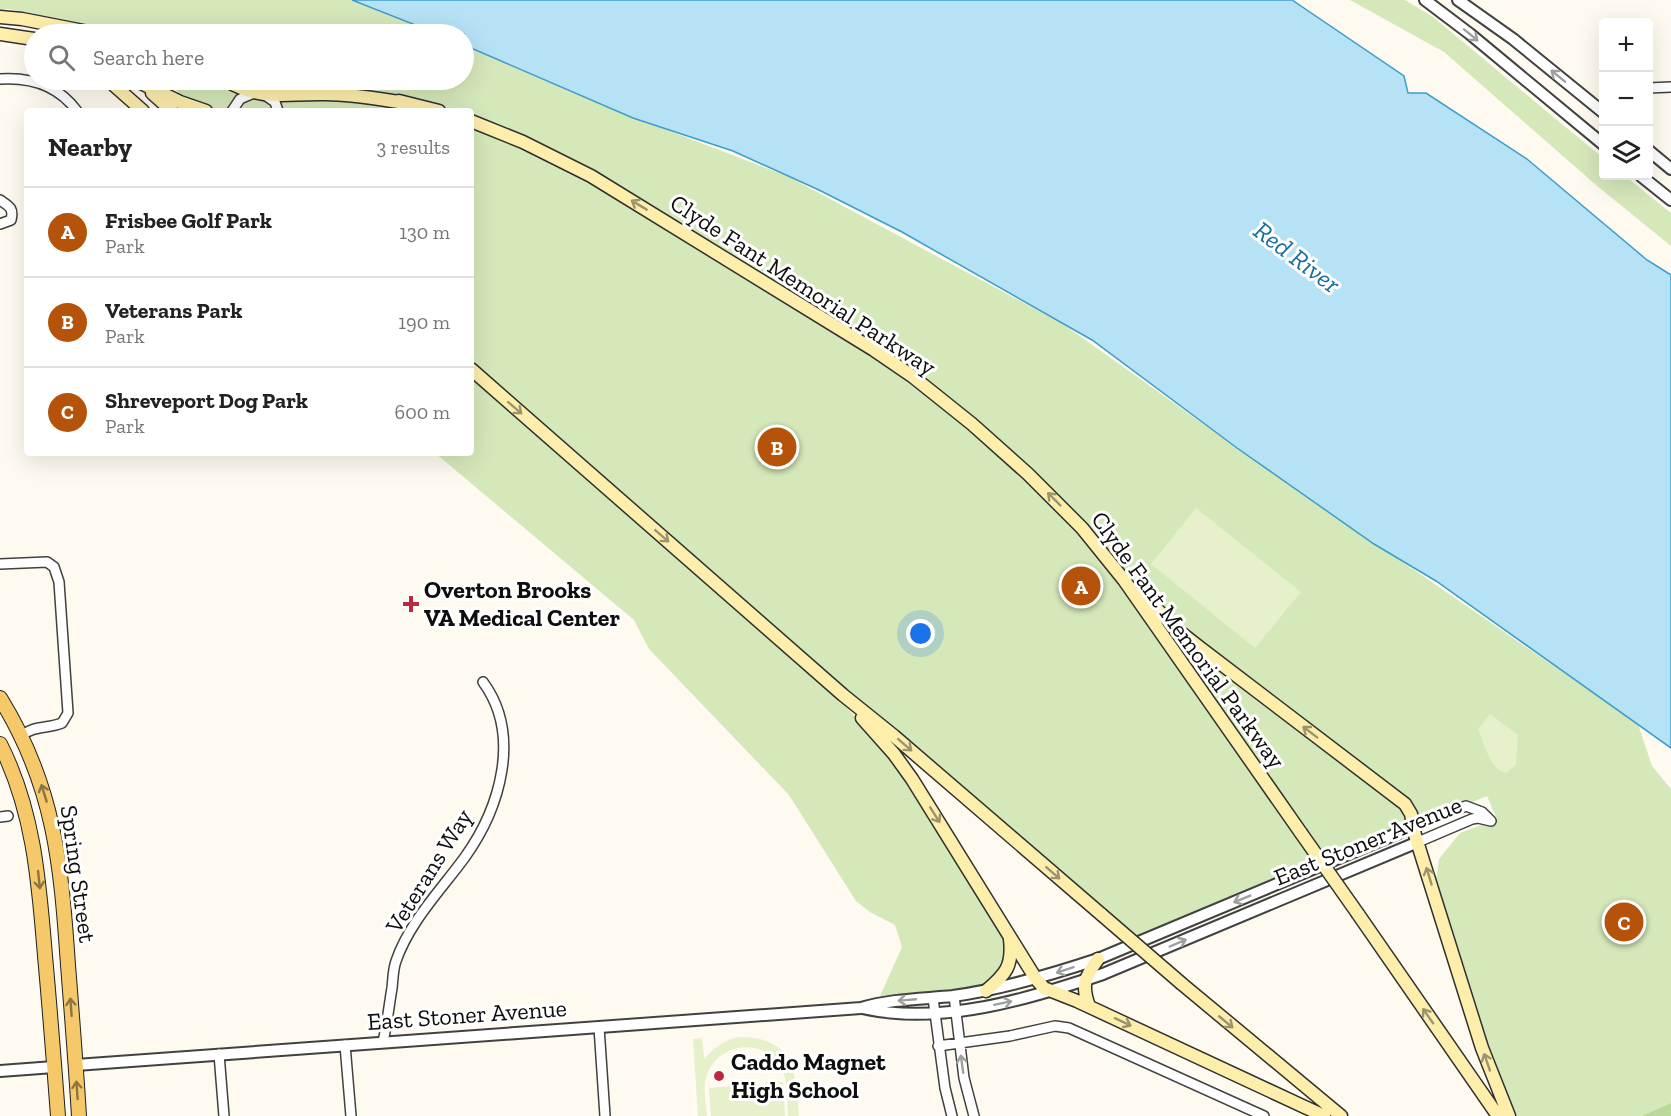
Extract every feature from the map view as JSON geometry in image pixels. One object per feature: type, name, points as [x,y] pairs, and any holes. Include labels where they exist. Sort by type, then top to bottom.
[{"type":"main road","points":[[0,17],[48,24]]},
{"type":"main road","points":[[0,34],[24,38]]},
{"type":"main road","points":[[122,90],[140,108]]},
{"type":"main road","points":[[148,90],[169,108]]},
{"type":"main road","points":[[156,90],[197,108]]},
{"type":"main road","points":[[249,90],[278,96],[325,94],[405,103]]},
{"type":"main road","points":[[349,90],[426,108]]},
{"type":"main road","name":"Clyde Fant Memorial Parkway","points":[[474,123],[523,142],[591,176],[883,356],[936,395],[1001,448],[1075,521],[1110,562],[1498,1116]]},
{"type":"main road","points":[[474,372],[819,673],[1182,984],[1341,1116]]},
{"type":"main road","points":[[1110,562],[1176,629],[1404,804],[1410,814],[1482,1048],[1509,1116]]},
{"type":"main road","points":[[819,673],[894,754],[934,813],[1036,979],[1044,988],[1089,1006],[1324,1116]]},
{"type":"main road","name":"Spring Street","points":[[0,698],[21,736],[38,775],[55,834],[63,902],[79,1116]]},
{"type":"main road","name":"Spring Street","points":[[0,744],[26,808],[37,864],[58,1116]]},
{"type":"main road","points":[[986,991],[1007,969],[1012,956],[1010,935]]},
{"type":"main road","points":[[1089,1006],[1084,993],[1085,980],[1098,959]]},
{"type":"main road","points":[[54,1067],[76,1065]]},
{"type":"street","points":[[1425,0],[1599,140]]},
{"type":"street","points":[[1458,0],[1500,29],[1599,109]]},
{"type":"street","points":[[0,79],[24,81]]},
{"type":"street","points":[[1653,88],[1671,87]]},
{"type":"street","points":[[57,90],[67,97],[74,108]]},
{"type":"street","points":[[234,108],[240,99],[260,93],[275,102],[277,108]]},
{"type":"street","points":[[1653,154],[1671,169]]},
{"type":"street","points":[[1646,180],[1671,200]]},
{"type":"street","points":[[0,200],[11,208],[13,213],[11,220],[0,224]]},
{"type":"street","points":[[0,564],[43,562],[54,567],[59,582],[68,713],[62,723],[38,727],[21,736]]},
{"type":"street","name":"Veterans Way","points":[[383,1042],[396,961],[423,911],[466,855],[482,828],[502,770],[505,749],[502,721],[489,689],[483,682]]},
{"type":"street","name":"East Stoner Avenue","points":[[76,1065],[861,1008],[891,1001],[986,991],[1036,979],[1098,959],[1466,806],[1482,812],[1491,820],[1472,819],[1085,980],[1050,991],[999,1004],[934,1012],[898,1014],[861,1008]]},
{"type":"street","points":[[954,996],[964,1078],[974,1116]]},
{"type":"street","points":[[933,998],[938,1046],[952,1116]]},
{"type":"street","points":[[938,1046],[1055,1026],[1069,1028],[1264,1116]]},
{"type":"street","points":[[599,1027],[605,1116]]},
{"type":"street","points":[[345,1045],[351,1116]]},
{"type":"street","points":[[219,1054],[224,1116]]},
{"type":"street","points":[[0,1071],[54,1067]]},
{"type":"green space","points":[[0,0],[351,0],[410,24],[88,24],[9,9],[0,10]]},
{"type":"green space","points":[[1350,0],[1405,0],[1433,17],[1599,155],[1599,180],[1630,180],[1671,213],[1671,246],[1596,185],[1444,52]]},
{"type":"green space","points":[[474,50],[618,111],[789,177],[1063,324],[1237,448],[1638,724],[1652,766],[1671,789],[1671,1103],[1641,1116],[1517,1116],[1490,1058],[1436,879],[1439,859],[1460,833],[1497,819],[1487,796],[1132,941],[474,367],[474,108],[192,108],[176,90],[474,90]]},
{"type":"green space","points":[[474,380],[791,653],[874,736],[903,775],[1007,937],[1005,968],[983,988],[880,996],[902,947],[895,925],[870,912],[856,901],[789,795],[649,649],[634,620],[439,456],[474,456]]},
{"type":"green space","points":[[1196,508],[1301,592],[1255,648],[1151,564]]},
{"type":"green space","points":[[1490,714],[1518,735],[1516,765],[1506,773],[1500,771],[1492,761],[1478,729]]},
{"type":"green space","points":[[739,1037],[771,1043],[781,1050],[793,1071],[799,1116],[788,1116],[785,1077],[780,1066],[763,1051],[741,1048],[730,1050],[713,1064],[705,1085],[707,1116],[698,1116],[693,1039],[702,1038],[704,1059],[720,1045]]},
{"type":"green space","points":[[783,1082],[785,1116],[711,1116],[709,1088]]},
{"type":"green space","points":[[1671,1103],[1671,1116],[1641,1116]]},
{"type":"water","name":"Red River","points":[[352,0],[1292,0],[1404,76],[1408,93],[1426,93],[1527,159],[1647,260],[1671,275],[1671,748],[1436,581],[1374,544],[1237,448],[1092,340],[902,232],[819,190],[733,151],[633,118],[474,49],[474,24],[413,24]]},
{"type":"place","name":"Veterans Park","points":[[777,447]]},
{"type":"place","name":"Frisbee Golf Park","points":[[1081,586]]},
{"type":"place","name":"Overton Brooks VA Medical Center","points":[[411,604]]},
{"type":"place","name":"Shreveport Dog Park","points":[[1624,922]]},
{"type":"place","name":"Caddo Magnet High School","points":[[719,1076]]}]
